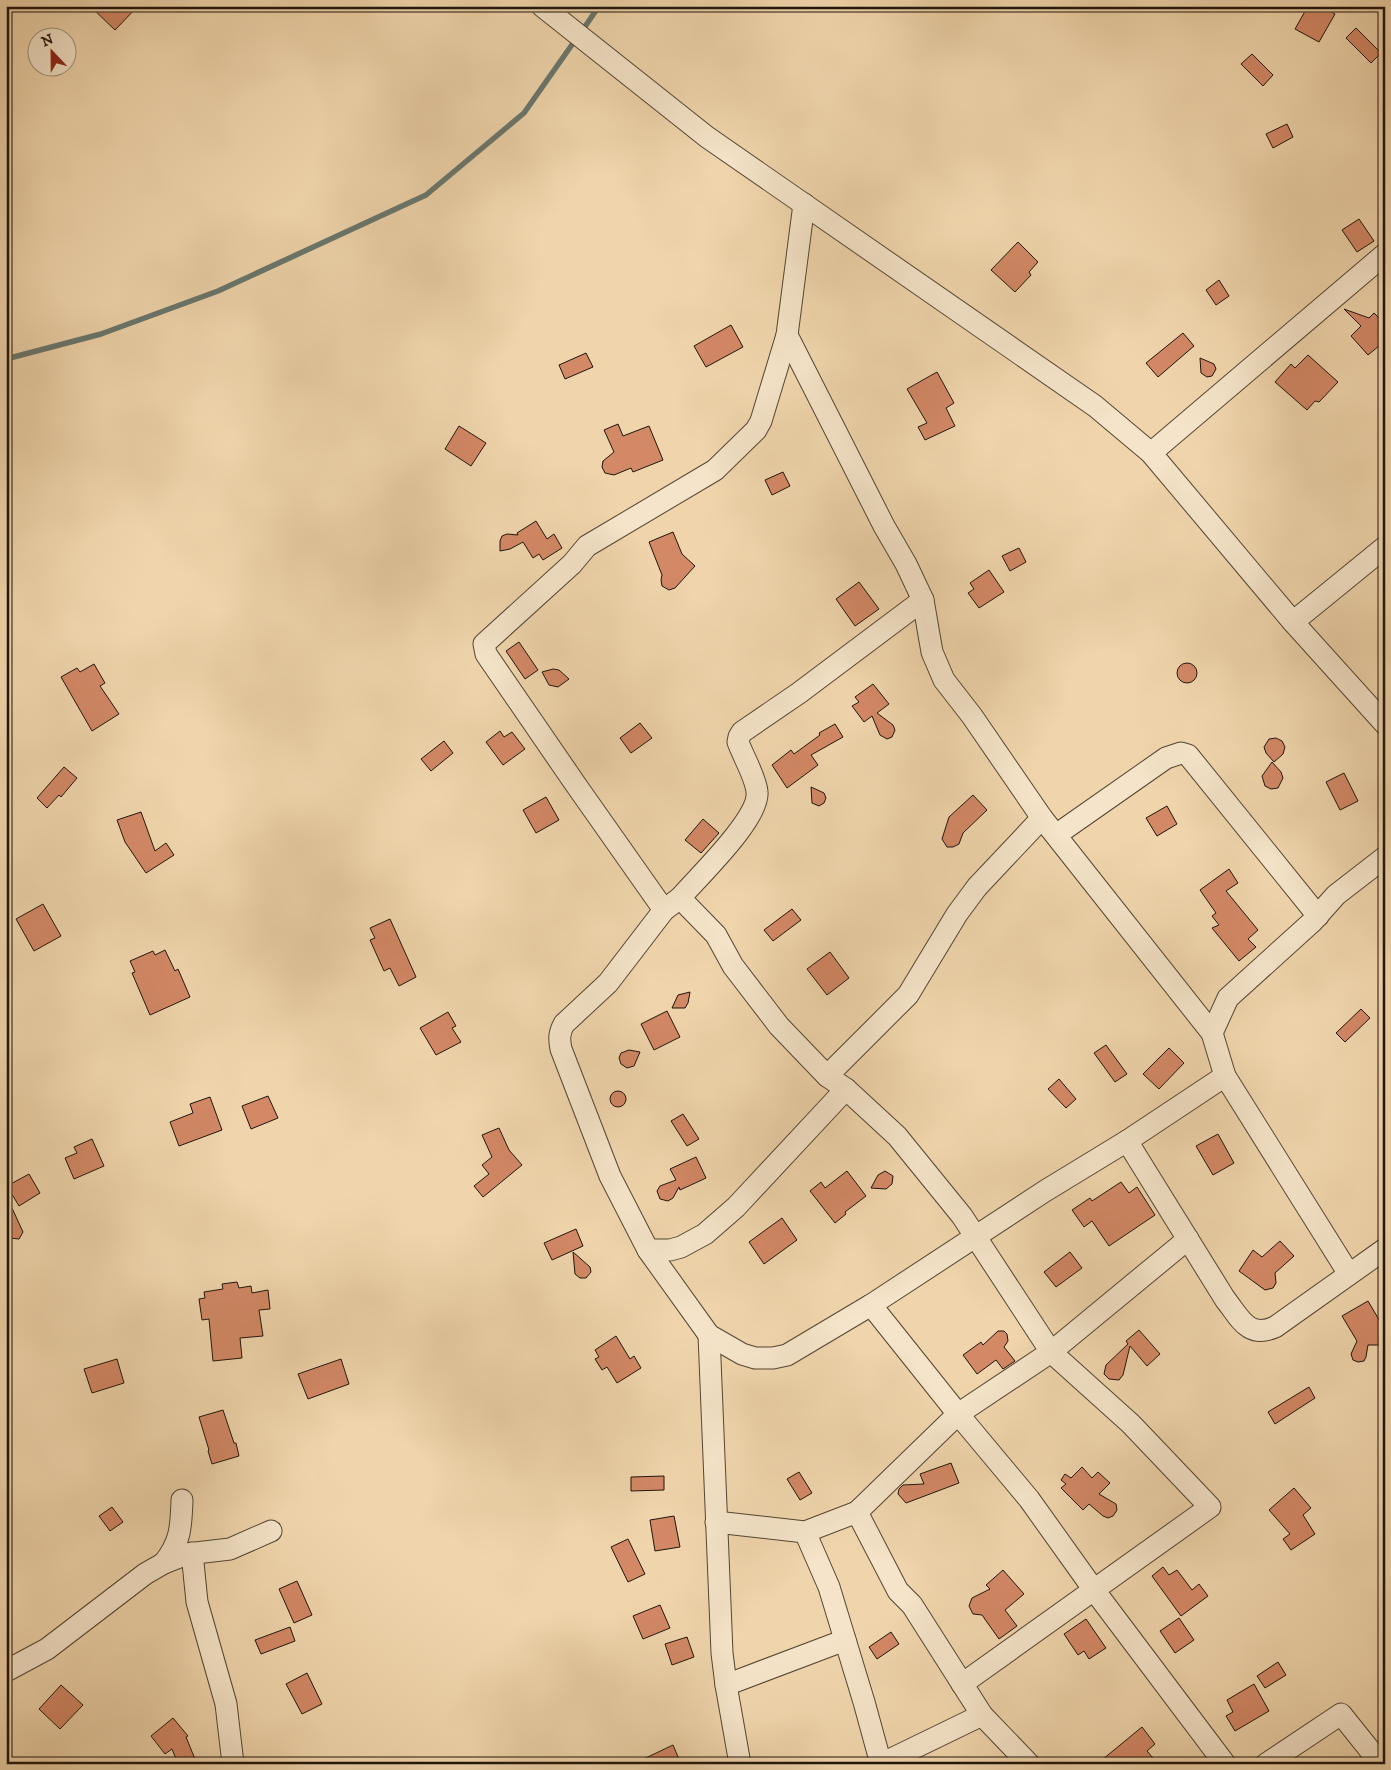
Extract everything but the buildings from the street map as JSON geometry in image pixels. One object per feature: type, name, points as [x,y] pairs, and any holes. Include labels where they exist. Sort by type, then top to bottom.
[{"type":"street","points":[[547,9],[707,137],[1095,406],[1151,453],[1293,622],[1385,724]]},
{"type":"street","points":[[804,204],[787,335],[761,421],[756,430],[714,470],[587,546],[572,564],[484,644],[486,654],[576,786],[672,904],[716,936],[733,966],[779,1026],[827,1076],[846,1089],[897,1136],[962,1216],[1051,1352],[1131,1424],[1210,1507],[962,1684]]},
{"type":"street","points":[[1151,453],[1385,254]]},
{"type":"street","points":[[787,335],[923,600],[932,652],[944,680],[972,716],[1042,818],[1212,1033],[1225,1076],[1349,1274]]},
{"type":"street","points":[[1293,622],[1385,548]]},
{"type":"street","points":[[923,600],[799,693],[742,732],[738,742],[757,790],[755,807],[738,832],[672,904],[614,976],[564,1024],[559,1034],[562,1049],[610,1176],[648,1250],[709,1335],[742,1354],[755,1358],[787,1355],[871,1305],[976,1238],[1044,1191],[1127,1141],[1225,1076]]},
{"type":"street","points":[[1056,835],[1166,758],[1181,754],[1188,755],[1318,916]]},
{"type":"street","points":[[827,1076],[908,995],[957,914],[977,886],[1042,818]]},
{"type":"street","points":[[1212,1033],[1228,998],[1318,916],[1336,895],[1385,857]]},
{"type":"street","points":[[648,1250],[670,1250],[681,1247],[705,1234],[736,1207],[846,1089]]},
{"type":"street","points":[[1127,1141],[1225,1299],[1250,1329],[1257,1332],[1275,1327],[1385,1249]]},
{"type":"street","points":[[716,1522],[805,1532],[857,1512],[958,1414],[1051,1352],[1188,1239]]},
{"type":"street","points":[[871,1305],[1029,1499],[1094,1590],[1225,1764]]},
{"type":"street","points":[[709,1335],[722,1653],[740,1764]]},
{"type":"street","points":[[164,1563],[178,1542],[182,1500]]},
{"type":"street","points":[[857,1512],[898,1591],[912,1605],[982,1715],[1029,1764]]},
{"type":"street","points":[[6,1671],[47,1648],[145,1574],[164,1563],[192,1553],[230,1550],[271,1532]]},
{"type":"street","points":[[805,1532],[829,1587],[881,1764],[982,1715]]},
{"type":"street","points":[[192,1553],[197,1602],[226,1704],[233,1764]]},
{"type":"street","points":[[726,1686],[845,1640]]},
{"type":"street","points":[[1266,1764],[1341,1714],[1382,1764]]},
{"type":"waterway","points":[[582,31],[599,6]]},
{"type":"waterway","points":[[6,359],[101,334],[218,291],[426,195],[524,113],[576,39]]}]
